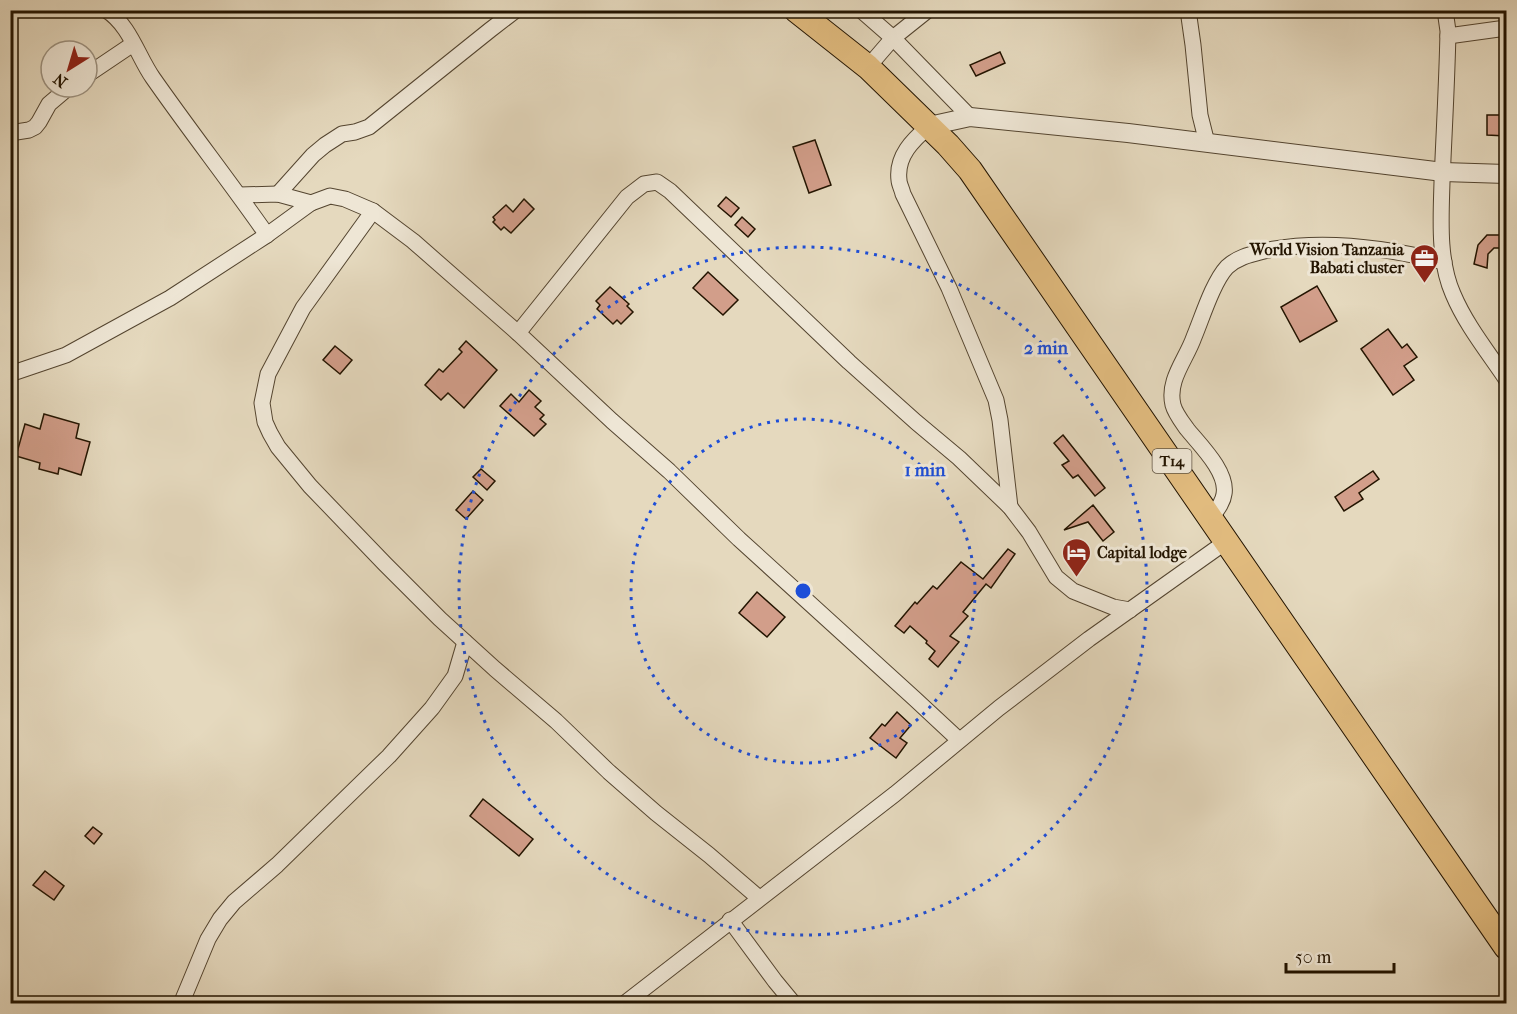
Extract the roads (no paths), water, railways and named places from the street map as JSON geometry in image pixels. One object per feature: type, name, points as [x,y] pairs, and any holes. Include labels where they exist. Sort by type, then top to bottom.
[{"type":"highway","name":"T14","points":[[796,10],[868,67],[948,145],[970,170],[1506,947]]},
{"type":"street","points":[[106,10],[118,20],[152,77],[267,235]]},
{"type":"street","points":[[278,194],[325,144],[342,134],[369,127],[516,10]]},
{"type":"street","points":[[861,10],[893,38],[970,117]]},
{"type":"street","points":[[868,67],[893,38],[928,10]]},
{"type":"street","points":[[1188,10],[1194,45],[1200,115],[1208,143]]},
{"type":"street","points":[[1445,10],[1448,36],[1441,235],[1444,262],[1452,293],[1506,379]]},
{"type":"street","points":[[1448,36],[1506,28]]},
{"type":"street","points":[[99,67],[133,44]]},
{"type":"street","points":[[10,133],[35,127],[49,104],[55,99]]},
{"type":"street","points":[[1010,507],[996,400],[949,288],[898,180],[904,153],[929,126],[970,117],[1128,133],[1443,172],[1506,174]]},
{"type":"street","points":[[518,333],[627,197],[644,184],[657,182],[670,191],[849,362],[959,458],[1010,507],[1029,532],[1056,578],[1073,591],[1113,607],[1130,610]]},
{"type":"street","points":[[240,195],[278,194],[311,203]]},
{"type":"street","points":[[10,374],[66,355],[170,298],[267,235],[311,203],[330,196],[345,198],[373,211],[413,241],[518,333],[959,740]]},
{"type":"street","points":[[373,211],[303,308],[268,374],[263,396],[263,412],[270,434],[310,486],[384,564],[465,642],[556,721],[656,813],[710,855],[759,898]]},
{"type":"street","points":[[1211,518],[1224,495],[1224,483],[1219,471],[1173,408],[1172,395],[1177,371],[1191,345],[1214,287],[1228,267],[1243,255],[1287,247],[1331,245],[1407,253],[1444,262]]},
{"type":"street","points":[[624,1004],[895,794],[959,740],[1080,645],[1227,541]]},
{"type":"street","points":[[181,1004],[208,939],[220,919],[234,902],[276,865],[389,756],[432,708],[455,676],[465,642]]},
{"type":"street","points":[[730,920],[794,1004]]},
{"type":"place","name":"World Vision Tanzania Babati cluster","points":[[1425,284]]},
{"type":"place","name":"Capital lodge","points":[[1076,578]]}]
